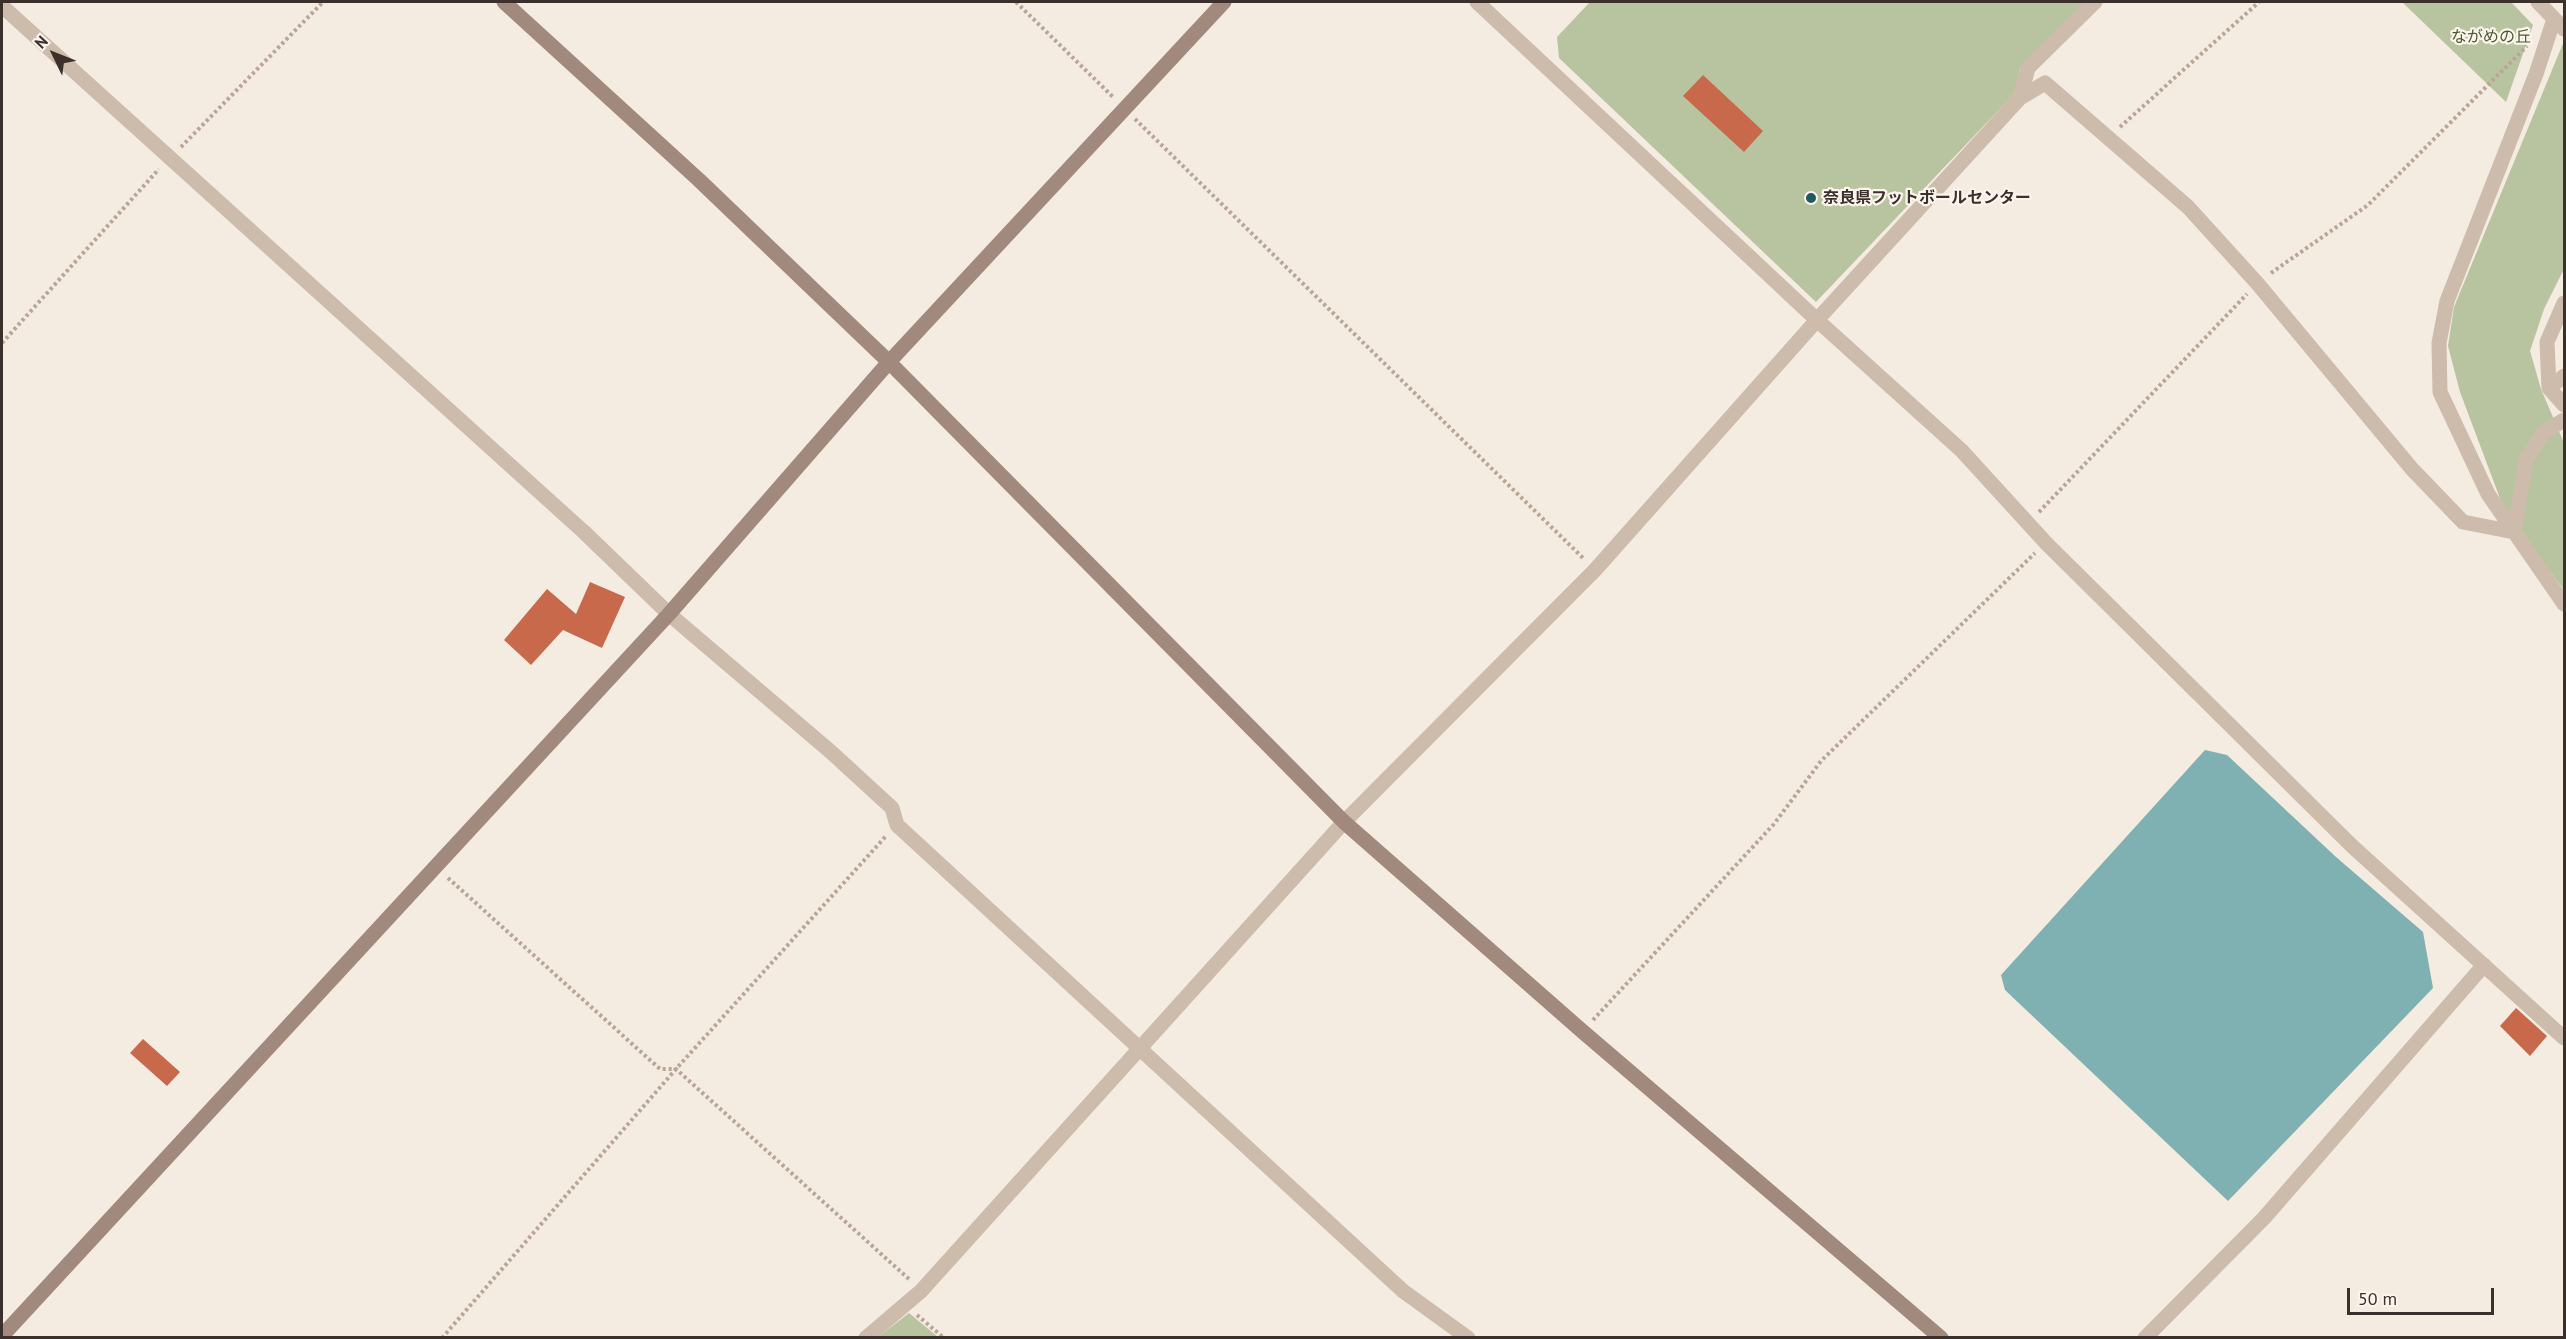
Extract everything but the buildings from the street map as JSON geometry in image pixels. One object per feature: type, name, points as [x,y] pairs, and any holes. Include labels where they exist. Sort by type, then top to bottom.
[{"type":"street","points":[[504,2],[699,180],[889,362],[1344,822],[1582,1031],[1941,1338]]},
{"type":"street","points":[[2,1336],[434,865],[669,614],[889,362],[1224,2]]},
{"type":"street","points":[[1478,2],[1817,320],[1962,451],[2046,543],[2352,846],[2565,1038]]},
{"type":"street","points":[[2020,98],[2028,68],[2095,2]]},
{"type":"street","points":[[2538,2],[2559,24],[2536,74],[2447,302],[2439,343],[2440,392],[2488,494],[2565,604]]},
{"type":"street","points":[[2,6],[585,532],[669,614],[831,752],[891,808],[897,825],[1403,1291],[1468,1338]]},
{"type":"street","points":[[866,1338],[921,1291],[1344,822],[1595,570],[1817,320],[2020,98],[2045,83],[2188,207],[2257,284],[2412,469],[2463,522],[2514,532]]},
{"type":"street","points":[[2565,303],[2547,342],[2549,388],[2565,405]]},
{"type":"street","points":[[2549,388],[2565,376]]},
{"type":"street","points":[[2514,532],[2526,460],[2544,432],[2565,420]]},
{"type":"street","points":[[2145,1338],[2264,1218],[2484,965]]},
{"type":"path","points":[[2,343],[169,159],[323,2]]},
{"type":"path","points":[[1016,2],[1595,570]]},
{"type":"path","points":[[2109,138],[2259,2]]},
{"type":"path","points":[[2028,523],[2257,284],[2368,205],[2529,44]]},
{"type":"path","points":[[1582,1031],[1774,824],[1821,761],[2046,543]]},
{"type":"path","points":[[442,1338],[676,1069],[897,825]]},
{"type":"path","points":[[434,865],[660,1069],[676,1069],[921,1291]]},
{"type":"path","points":[[906,1305],[944,1338]]},
{"type":"green space","name":"奈良県フットボールセンター","points":[[1590,2],[2086,2],[2020,68],[2015,93],[1816,302],[1559,58],[1557,37]]},
{"type":"green space","name":"ながめの丘","points":[[2402,2],[2511,2],[2533,25],[2506,102]]},
{"type":"green space","points":[[2564,41],[2564,269],[2544,309],[2530,351],[2541,389],[2564,443],[2564,590],[2504,509],[2460,392],[2448,346],[2454,307]]},
{"type":"green space","points":[[909,1313],[938,1337],[877,1338]]},
{"type":"water","points":[[2205,750],[2227,755],[2336,857],[2423,932],[2433,988],[2228,1201],[2005,990],[2001,975]]},
{"type":"place","name":"奈良県フットボールセンター","points":[[1811,198]]}]
